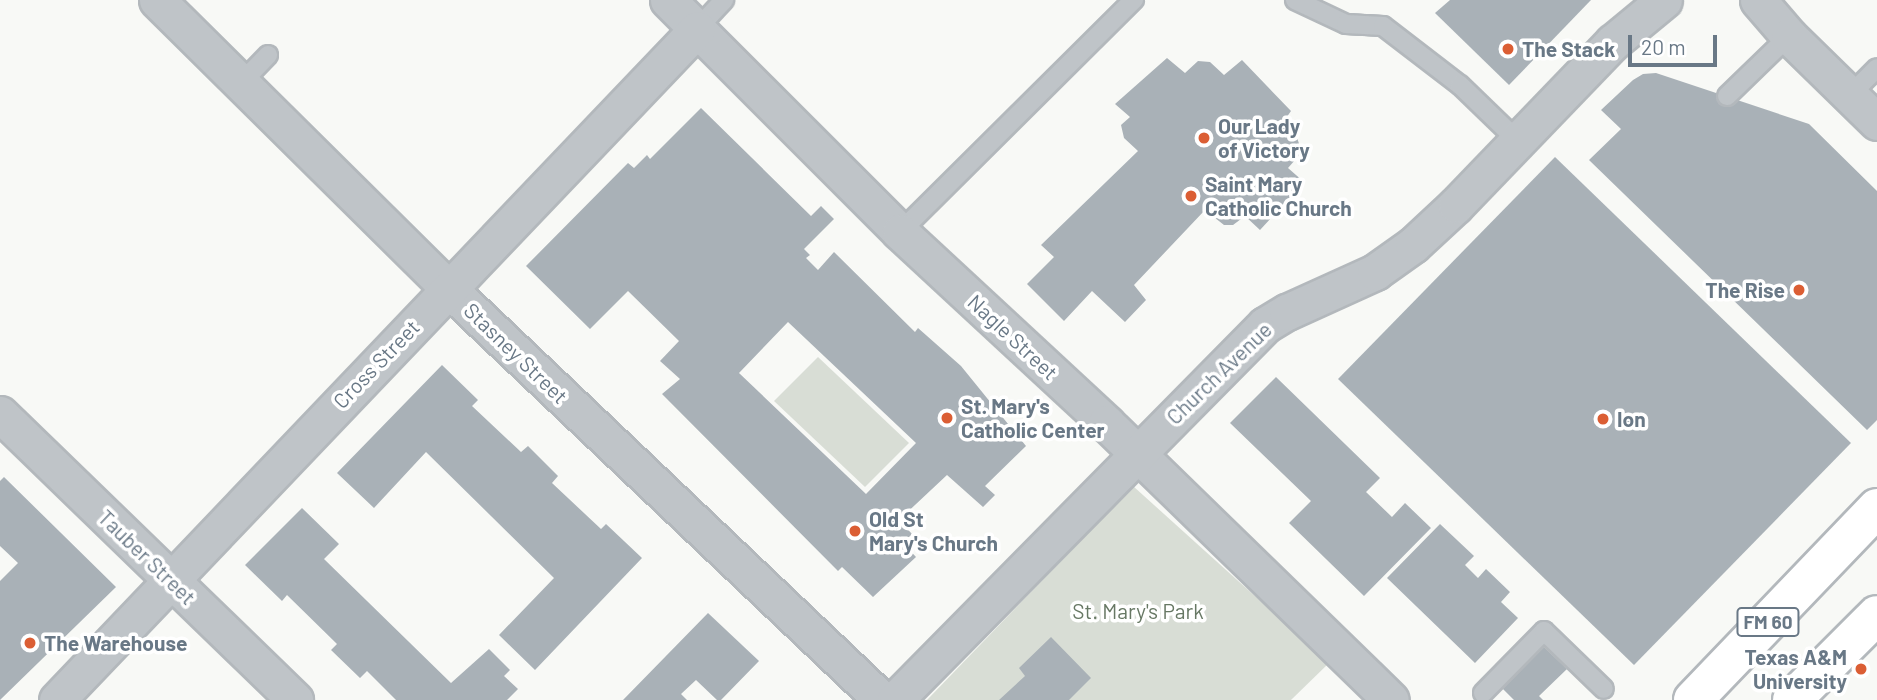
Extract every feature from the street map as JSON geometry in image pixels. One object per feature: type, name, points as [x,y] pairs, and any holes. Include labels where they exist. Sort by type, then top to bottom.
[{"type":"main road","name":"FM 60","points":[[1693,700],[1877,508]]},
{"type":"main road","points":[[1792,700],[1877,615]]},
{"type":"street","name":"Stasney Street","points":[[157,0],[449,289],[882,700]]},
{"type":"street","name":"Nagle Street","points":[[668,0],[900,232],[1137,454],[1391,700]]},
{"type":"street","name":"Church Avenue","points":[[895,700],[1265,326],[1287,312],[1375,272],[1413,245],[1456,205],[1516,139],[1612,42],[1664,0]]},
{"type":"street","points":[[1758,0],[1789,36],[1877,122]]},
{"type":"street","name":"Cross Street","points":[[57,700],[697,29]]},
{"type":"street","name":"Tauber Street","points":[[0,414],[295,700]]},
{"type":"lane","points":[[697,29],[724,0]]},
{"type":"lane","points":[[900,232],[1134,0]]},
{"type":"lane","points":[[1295,0],[1346,24],[1383,26],[1460,85],[1516,139]]},
{"type":"lane","points":[[1727,96],[1789,36]]},
{"type":"lane","points":[[241,83],[268,55]]},
{"type":"lane","points":[[1850,96],[1877,68]]},
{"type":"lane","points":[[1483,693],[1544,631],[1604,689]]},
{"type":"green space","points":[[818,357],[909,443],[865,487],[774,401]]},
{"type":"green space","name":"St. Mary's Park","points":[[1133,486],[1329,663],[1291,700],[927,700]]},
{"type":"building","name":"The Stack","points":[[1450,0],[1591,0],[1509,85],[1435,13]]},
{"type":"building","name":"Saint Mary Catholic Church","points":[[1167,58],[1185,73],[1198,61],[1210,62],[1224,75],[1242,60],[1291,111],[1284,121],[1296,135],[1302,152],[1288,168],[1304,182],[1260,230],[1245,216],[1233,225],[1224,225],[1205,210],[1134,285],[1146,300],[1125,322],[1092,291],[1064,321],[1027,284],[1054,257],[1041,245],[1138,151],[1124,138],[1121,125],[1130,117],[1115,104]]},
{"type":"building","name":"The Rise","points":[[1656,73],[1809,124],[1877,191],[1877,420],[1867,430],[1589,160],[1621,129],[1601,110],[1633,80],[1643,74]]},
{"type":"building","name":"St. Mary's Catholic Center","points":[[701,108],[811,216],[821,206],[834,219],[804,249],[810,255],[806,258],[818,270],[834,252],[915,332],[918,328],[961,366],[1026,446],[985,486],[995,495],[983,507],[947,475],[899,520],[912,534],[903,543],[916,557],[873,597],[842,567],[838,571],[662,394],[680,379],[660,361],[679,341],[628,291],[590,329],[526,266],[628,163],[634,168],[647,155],[650,159]],"holes":[[[788,322],[916,443],[866,494],[739,373]]]},
{"type":"building","name":"Ion","points":[[1555,157],[1851,443],[1634,665],[1338,379]]},
{"type":"building","points":[[442,365],[478,400],[472,406],[521,452],[528,446],[558,476],[552,483],[601,529],[606,524],[642,558],[535,670],[499,635],[554,578],[426,452],[374,508],[337,473]]},
{"type":"building","points":[[1276,377],[1380,478],[1366,492],[1392,517],[1405,503],[1431,528],[1364,596],[1289,523],[1311,501],[1230,423]]},
{"type":"building","name":"The Warehouse","points":[[4,477],[116,587],[0,700],[0,581],[18,563],[0,546],[0,481]]},
{"type":"building","points":[[302,508],[339,544],[324,559],[451,683],[489,649],[510,670],[504,676],[518,689],[507,700],[396,700],[367,671],[360,678],[331,650],[337,644],[287,595],[282,601],[245,565]]},
{"type":"building","points":[[1440,524],[1474,556],[1465,565],[1478,578],[1486,569],[1510,592],[1501,602],[1518,618],[1475,663],[1387,578]]},
{"type":"building","points":[[708,613],[759,661],[721,700],[717,700],[696,680],[681,694],[687,700],[623,700]]},
{"type":"building","points":[[1051,637],[1091,678],[1069,700],[999,700],[1025,676],[1019,668]]},
{"type":"building","points":[[1542,645],[1567,669],[1539,696],[1543,700],[1514,700],[1500,686]]},
{"type":"place","name":"The Stack","points":[[1508,49]]},
{"type":"place","name":"Our Lady of Victory","points":[[1204,138]]},
{"type":"place","name":"Saint Mary Catholic Church","points":[[1191,196]]},
{"type":"place","name":"The Rise","points":[[1799,290]]},
{"type":"place","name":"St. Mary's Catholic Center","points":[[947,418]]},
{"type":"place","name":"Ion","points":[[1603,419]]},
{"type":"place","name":"Old St Mary's Church","points":[[855,531]]},
{"type":"place","name":"The Warehouse","points":[[30,643]]},
{"type":"place","name":"Texas A&M University","points":[[1861,669]]}]
